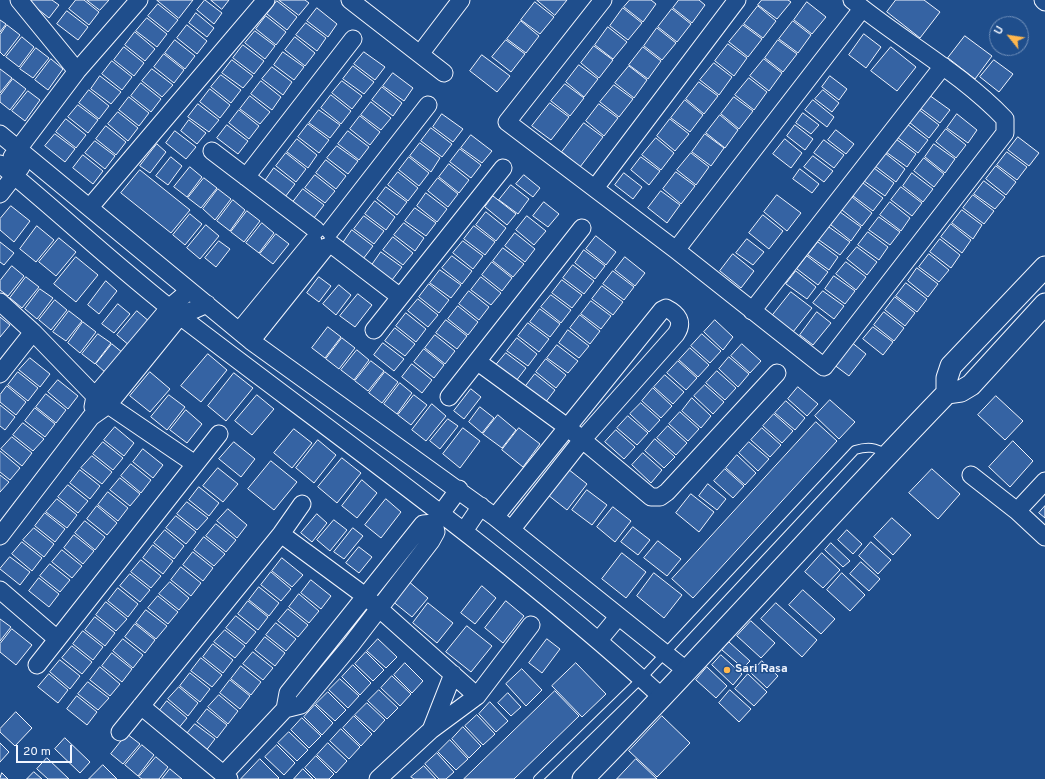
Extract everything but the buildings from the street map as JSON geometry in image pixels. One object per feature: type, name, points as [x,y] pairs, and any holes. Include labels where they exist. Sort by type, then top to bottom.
[{"type":"street","points":[[19,0],[77,71]]},
{"type":"street","points":[[0,194],[6,169],[24,153],[77,71],[139,0]]},
{"type":"street","points":[[90,208],[266,0]]},
{"type":"street","points":[[350,0],[444,72]]},
{"type":"street","points":[[420,54],[461,0]]},
{"type":"street","points":[[603,0],[507,122],[676,250],[824,367],[1005,133],[1006,119],[944,66],[857,4],[676,250]]},
{"type":"street","points":[[595,188],[737,0]]},
{"type":"street","points":[[246,177],[353,39]]},
{"type":"street","points":[[752,311],[944,66]]},
{"type":"street","points":[[246,336],[428,105]]},
{"type":"street","points":[[0,134],[189,291],[246,336],[459,489],[618,617],[665,652],[688,672]]},
{"type":"street","points":[[212,151],[399,296]]},
{"type":"street","points":[[374,330],[399,296],[503,168]]},
{"type":"street","points":[[6,169],[175,312],[438,519],[464,531],[599,640],[663,698]]},
{"type":"street","points":[[448,398],[478,362],[582,228]]},
{"type":"street","points":[[947,393],[947,378],[952,366],[1045,267]]},
{"type":"street","points":[[0,536],[91,417],[102,400],[175,312],[189,291]]},
{"type":"street","points":[[0,302],[33,332],[102,400],[195,464]]},
{"type":"street","points":[[175,312],[207,304]]},
{"type":"street","points":[[582,779],[688,672],[947,393],[961,391],[971,385],[1045,304]]},
{"type":"street","points":[[495,517],[662,310],[666,308],[677,315],[680,320],[680,328],[676,334],[582,440],[511,530]]},
{"type":"street","points":[[0,374],[33,332]]},
{"type":"street","points":[[478,362],[567,427],[652,496],[660,498],[668,492],[777,373]]},
{"type":"street","points":[[38,664],[219,434]]},
{"type":"street","points":[[971,475],[1017,511],[1045,537]]},
{"type":"street","points":[[1017,511],[1045,481]]},
{"type":"street","points":[[141,706],[226,777],[285,710],[288,692],[365,596],[431,541],[436,532],[438,519],[459,489]]},
{"type":"street","points":[[120,732],[281,534],[302,504]]},
{"type":"street","points":[[464,531],[481,506]]},
{"type":"street","points":[[281,534],[365,596],[477,696]]},
{"type":"street","points":[[285,710],[301,706],[351,645],[379,608],[396,571]]},
{"type":"street","points":[[0,590],[57,639]]},
{"type":"street","points":[[599,640],[618,617]]},
{"type":"street","points":[[378,779],[431,730],[477,696],[531,625]]},
{"type":"street","points":[[336,633],[351,645]]},
{"type":"street","points":[[431,730],[453,674]]},
{"type":"lane","points":[[538,779],[642,678],[855,450],[868,446],[878,449],[888,455]]},
{"type":"place","name":"Sari Rasa","points":[[727,670]]}]
